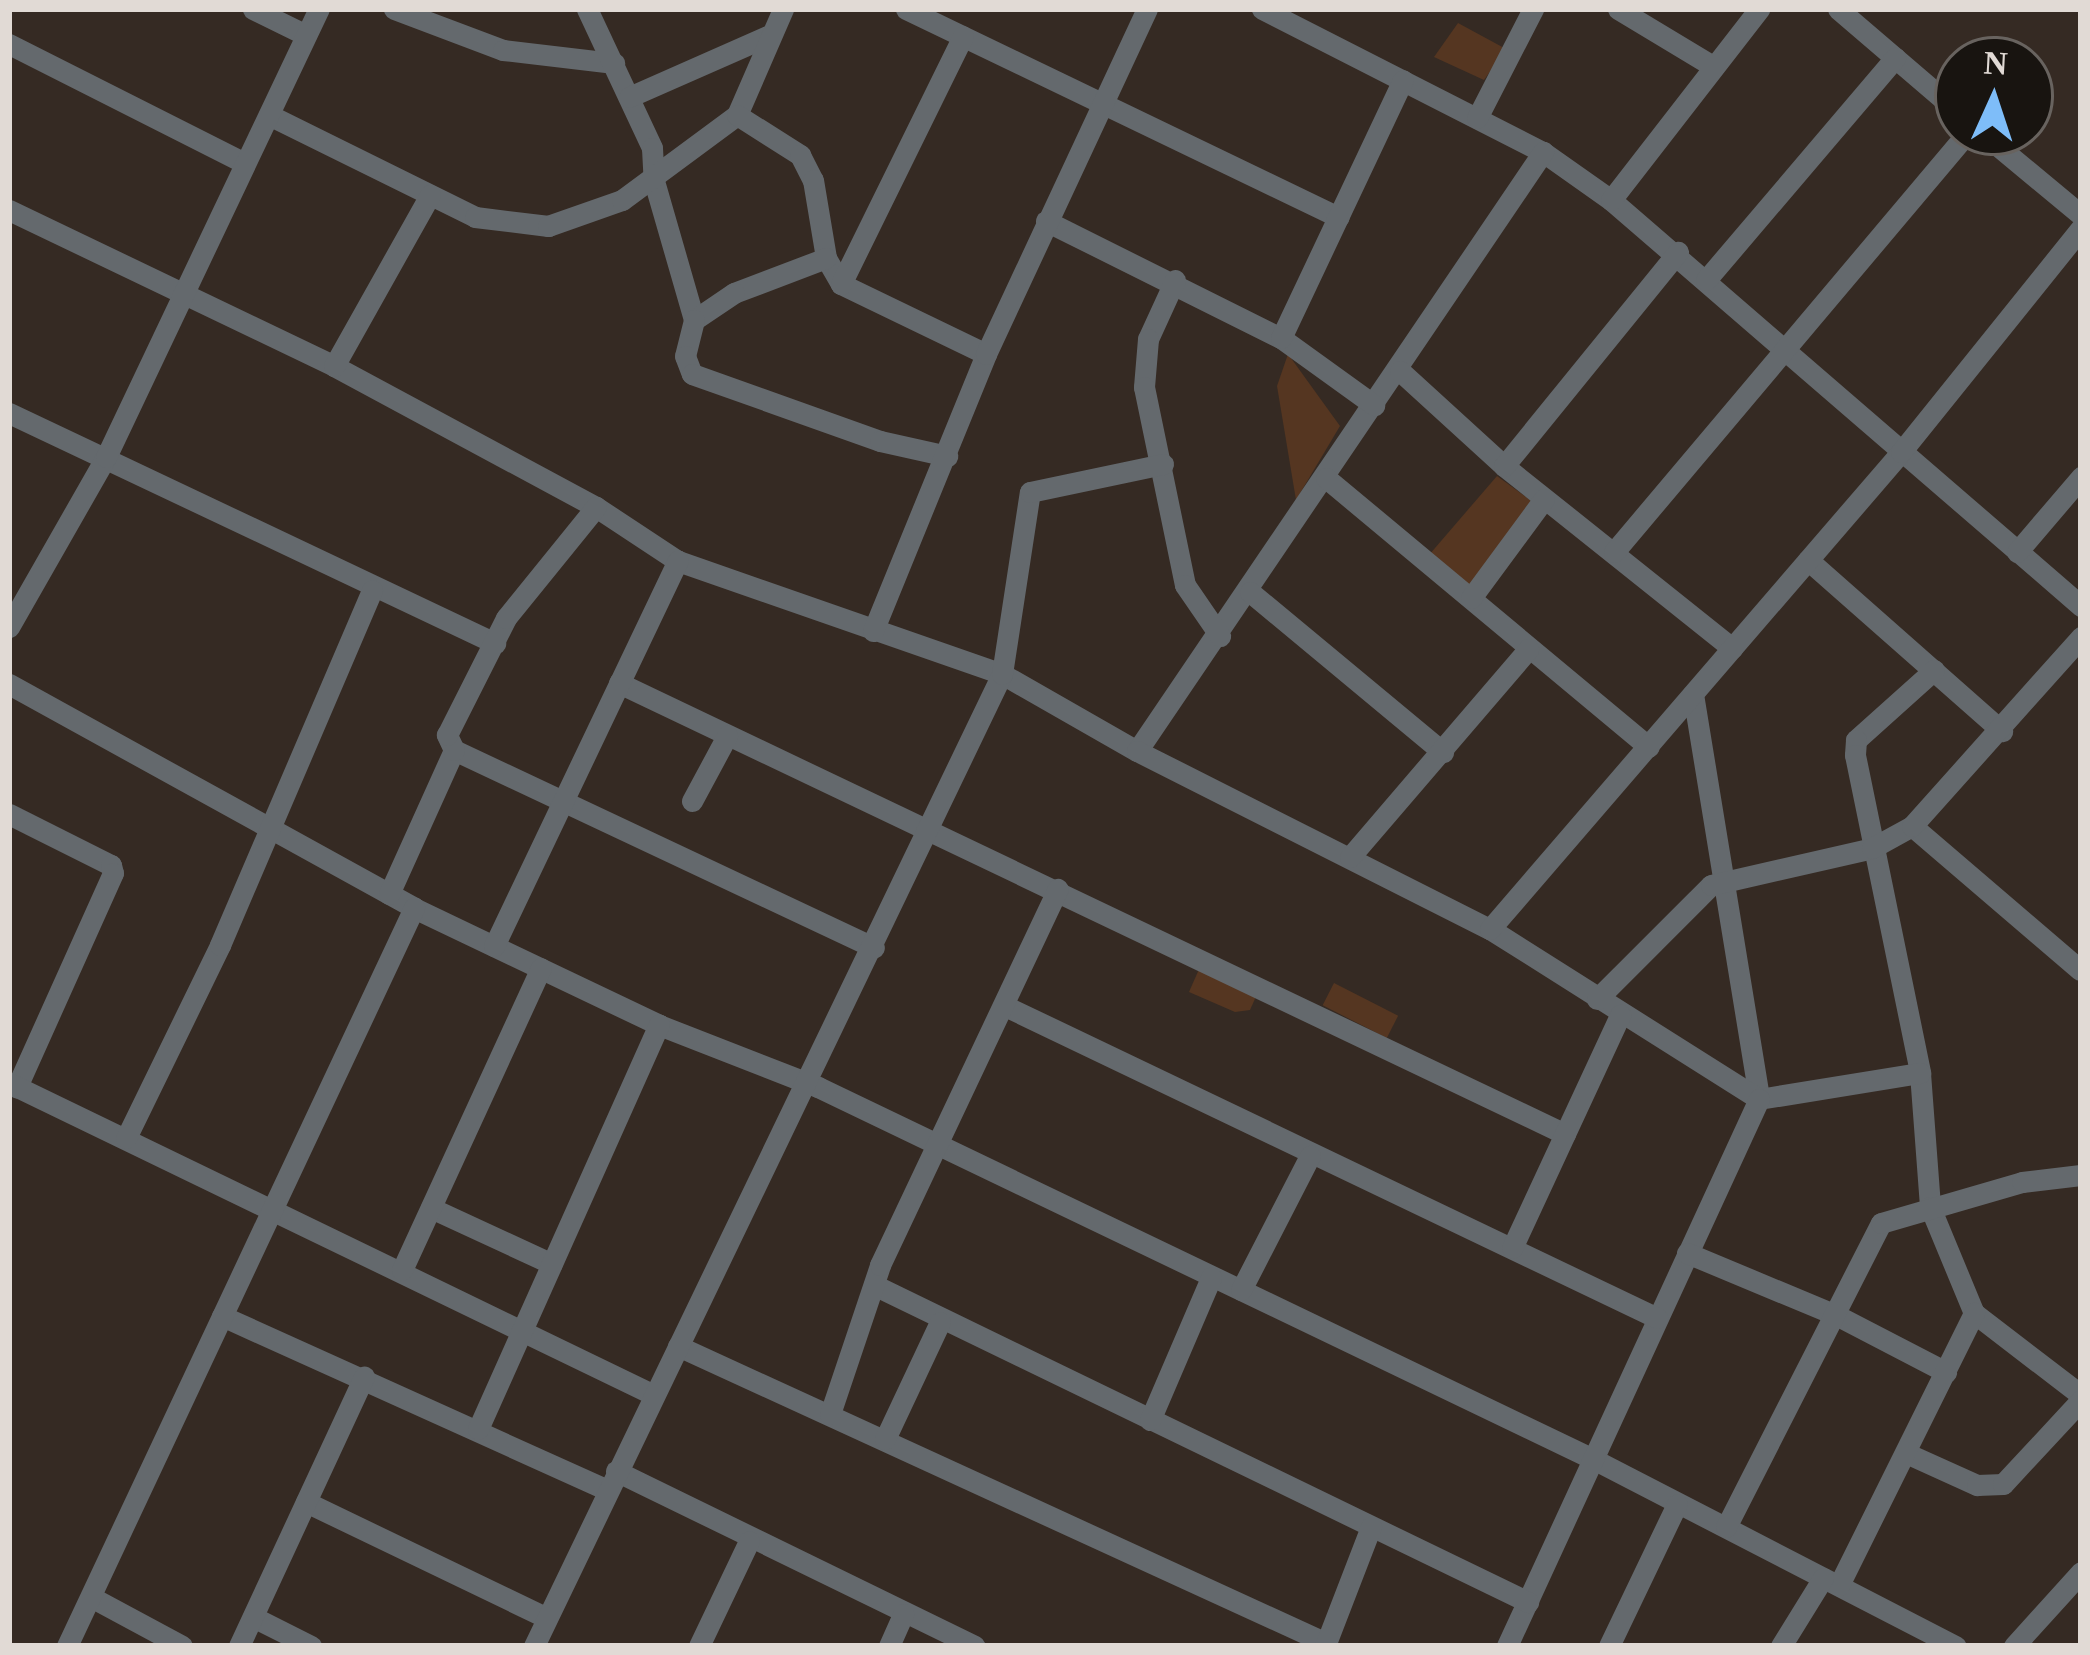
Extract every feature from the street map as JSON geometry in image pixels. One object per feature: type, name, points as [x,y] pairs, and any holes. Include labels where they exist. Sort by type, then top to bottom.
[{"type":"street","points":[[253,9],[306,35]]},
{"type":"street","points":[[9,627],[106,457],[319,9]]},
{"type":"street","points":[[394,9],[488,46],[614,63]]},
{"type":"street","points":[[587,9],[652,148],[654,181],[694,320],[685,356],[692,374],[880,441],[947,456]]},
{"type":"street","points":[[268,115],[430,195],[520,229],[593,213],[654,181],[737,116],[767,36],[783,9]]},
{"type":"street","points":[[906,9],[1339,217]]},
{"type":"street","points":[[873,631],[986,354],[1147,9]]},
{"type":"street","points":[[1262,9],[1543,152],[1611,200],[1678,252],[2081,606]]},
{"type":"street","points":[[1477,118],[1533,9]]},
{"type":"street","points":[[1618,9],[1714,68]]},
{"type":"street","points":[[1611,200],[1759,9]]},
{"type":"street","points":[[1838,9],[1934,91]]},
{"type":"street","points":[[629,97],[767,36]]},
{"type":"street","points":[[841,284],[963,36]]},
{"type":"street","points":[[9,44],[243,162]]},
{"type":"street","points":[[1706,280],[1895,58]]},
{"type":"street","points":[[1281,338],[1403,80]]},
{"type":"street","points":[[737,116],[800,155],[813,180],[826,258],[841,284],[986,354]]},
{"type":"street","points":[[1137,751],[1400,371],[1543,152]]},
{"type":"street","points":[[1615,552],[1948,156]]},
{"type":"street","points":[[2010,156],[2081,215]]},
{"type":"street","points":[[334,366],[430,195]]},
{"type":"street","points":[[9,210],[334,366],[596,507],[678,561],[1002,674],[1137,751],[1490,929],[1759,1099],[1919,1073]]},
{"type":"street","points":[[1046,221],[1175,280],[1281,338],[1374,405]]},
{"type":"street","points":[[1490,929],[1901,452],[2081,228]]},
{"type":"street","points":[[1504,466],[1678,252]]},
{"type":"street","points":[[694,320],[734,292],[826,258]]},
{"type":"street","points":[[1175,280],[1144,355],[1185,585],[1220,636]]},
{"type":"street","points":[[1400,371],[1504,466],[1732,648]]},
{"type":"street","points":[[9,413],[371,590],[495,643]]},
{"type":"street","points":[[534,1646],[652,1394],[930,833],[1002,674],[1030,492],[1163,464]]},
{"type":"street","points":[[2017,552],[2081,477]]},
{"type":"street","points":[[1326,478],[1648,747]]},
{"type":"street","points":[[1471,598],[1544,499]]},
{"type":"street","points":[[596,507],[522,592],[447,735],[454,750],[874,948]]},
{"type":"street","points":[[1808,560],[2002,731]]},
{"type":"street","points":[[494,946],[678,561]]},
{"type":"street","points":[[126,1138],[269,833],[371,590]]},
{"type":"street","points":[[1250,592],[1443,752]]},
{"type":"street","points":[[1597,999],[1699,893],[1724,879],[1872,848],[1912,826],[2081,638]]},
{"type":"street","points":[[1350,857],[1528,650]]},
{"type":"street","points":[[1906,1453],[1977,1485],[2002,1484],[2081,1398],[1973,1313],[1930,1207],[1919,1073],[1872,848],[1856,740],[1934,670]]},
{"type":"street","points":[[9,683],[269,833],[413,908],[1241,1290],[1595,1460],[1957,1646]]},
{"type":"street","points":[[619,683],[1564,1134]]},
{"type":"street","points":[[1507,1646],[1759,1099],[1693,694]]},
{"type":"street","points":[[692,801],[727,736]]},
{"type":"street","points":[[388,894],[454,750]]},
{"type":"street","points":[[9,814],[111,865],[113,873],[13,1085],[652,1394]]},
{"type":"street","points":[[1912,826],[2080,970]]},
{"type":"street","points":[[830,1414],[874,1285],[1058,889]]},
{"type":"street","points":[[67,1646],[413,908]]},
{"type":"street","points":[[2081,953],[2081,989]]},
{"type":"street","points":[[403,1270],[541,968]]},
{"type":"street","points":[[1005,1006],[1310,1156],[1657,1318]]},
{"type":"street","points":[[1512,1248],[1620,1015]]},
{"type":"street","points":[[478,1430],[659,1025]]},
{"type":"street","points":[[1241,1290],[1310,1156]]},
{"type":"street","points":[[1726,1527],[1881,1223],[1930,1207],[2081,1175]]},
{"type":"street","points":[[431,1208],[552,1264]]},
{"type":"street","points":[[1687,1253],[1836,1315],[1946,1372]]},
{"type":"street","points":[[1150,1420],[1211,1278]]},
{"type":"street","points":[[874,1285],[940,1322],[1528,1602]]},
{"type":"street","points":[[1781,1646],[1831,1582],[1906,1453],[1973,1313]]},
{"type":"street","points":[[222,1316],[478,1430],[612,1481],[975,1646]]},
{"type":"street","points":[[885,1439],[940,1322]]},
{"type":"street","points":[[678,1346],[729,1375],[830,1414],[1326,1644],[1371,1527]]},
{"type":"street","points":[[239,1646],[364,1377]]},
{"type":"street","points":[[306,1502],[547,1618]]},
{"type":"street","points":[[1609,1646],[1677,1504]]},
{"type":"street","points":[[699,1646],[748,1541]]},
{"type":"street","points":[[2014,1646],[2081,1572]]},
{"type":"street","points":[[91,1597],[182,1646]]},
{"type":"street","points":[[889,1646],[903,1614]]},
{"type":"street","points":[[253,1618],[311,1646]]},
{"type":"shaded area","points":[[1458,23],[1506,49],[1484,80],[1434,57]]},
{"type":"shaded area","points":[[1288,354],[1340,426],[1296,500],[1277,386]]},
{"type":"shaded area","points":[[1497,476],[1533,502],[1472,588],[1429,555]]},
{"type":"shaded area","points":[[1200,967],[1258,992],[1250,1010],[1235,1012],[1189,992]]},
{"type":"shaded area","points":[[1334,983],[1398,1016],[1387,1038],[1323,1005]]}]
